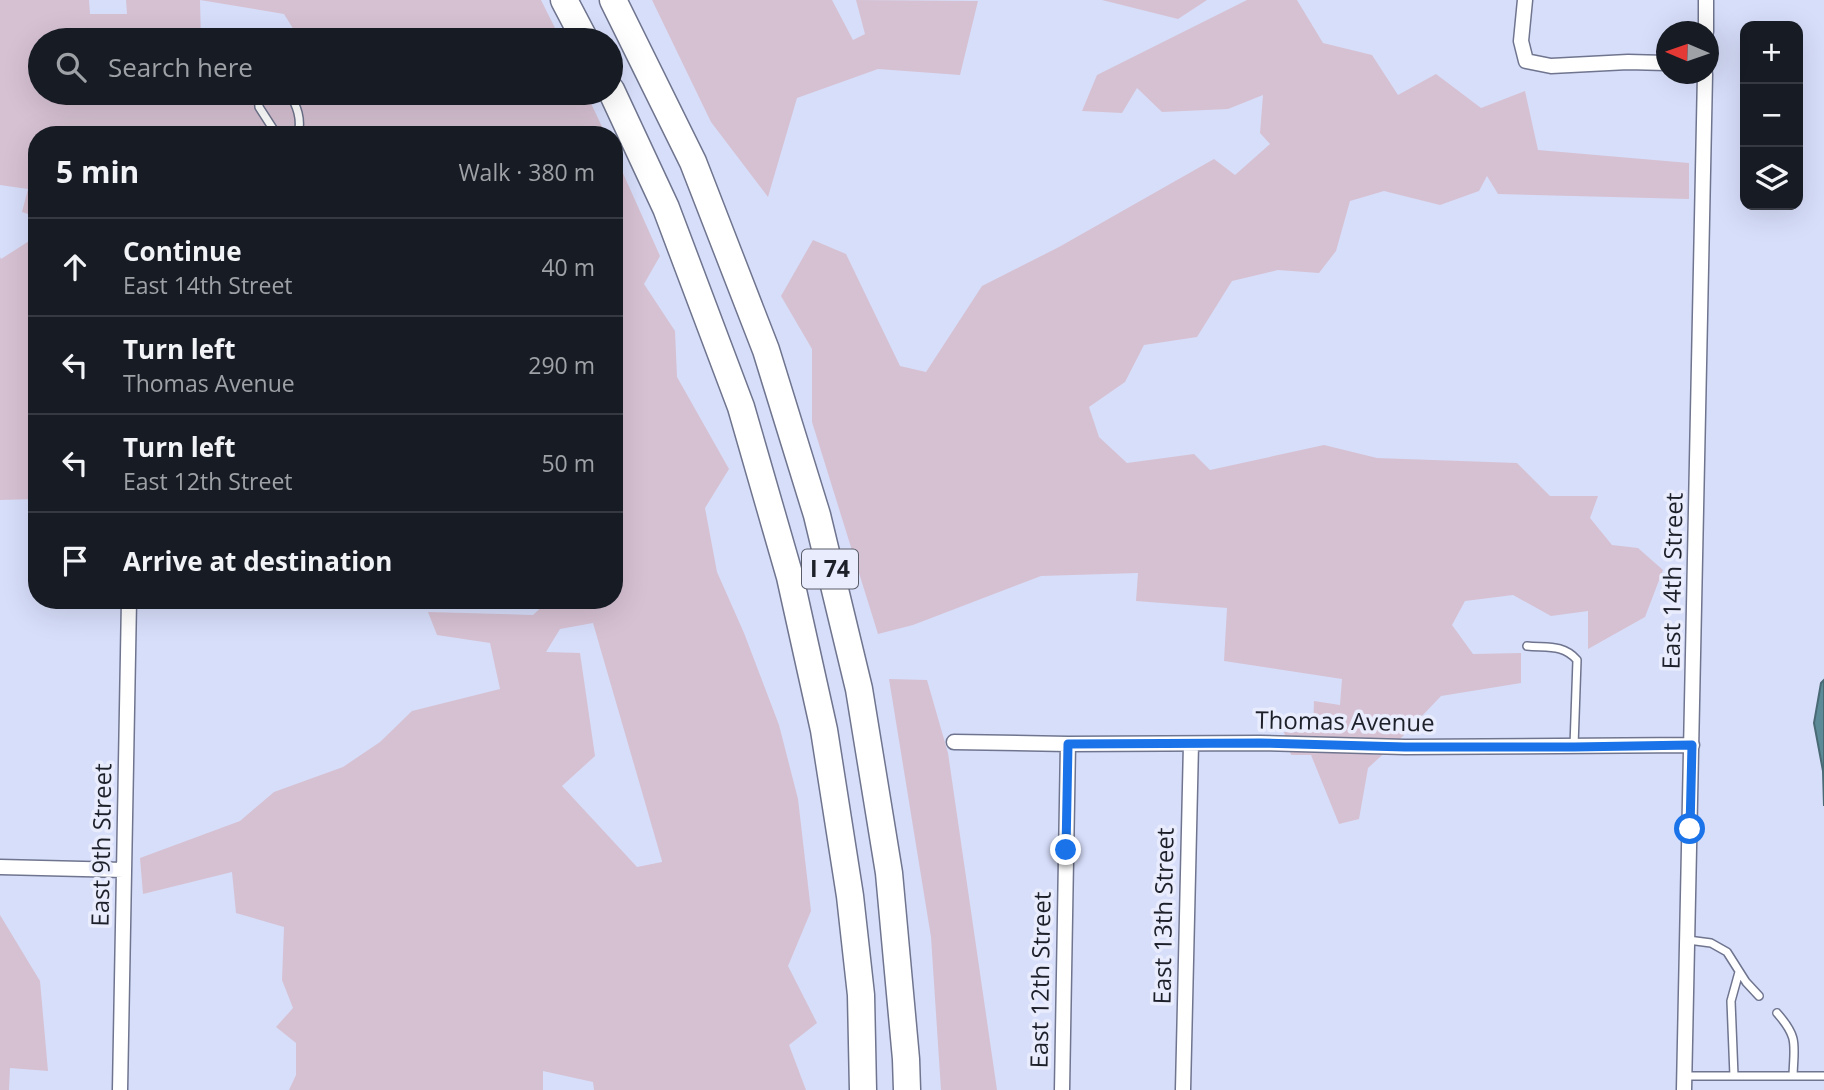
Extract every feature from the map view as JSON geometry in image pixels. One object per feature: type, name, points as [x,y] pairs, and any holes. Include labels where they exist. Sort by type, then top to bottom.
[{"type":"highway","points":[[564,0],[579,28]]},
{"type":"highway","name":"I 74","points":[[613,0],[692,162],[766,350],[817,515],[859,689],[889,873],[909,1090]]},
{"type":"highway","name":"I 74","points":[[618,105],[666,208],[741,407],[790,577],[824,730],[850,896],[861,995],[863,1090]]},
{"type":"street","points":[[1525,0],[1521,41],[1526,61],[1551,66],[1656,63]]},
{"type":"street","points":[[1706,0],[1706,21]]},
{"type":"street","name":"East 14th Street","points":[[1684,1083],[1705,84]]},
{"type":"street","name":"East 9th Street","points":[[120,1090],[129,609]]},
{"type":"street","name":"Thomas Avenue","points":[[954,742],[1574,747],[1692,745]]},
{"type":"street","name":"East 12th Street","points":[[1062,1090],[1068,744]]},
{"type":"street","name":"East 13th Street","points":[[1183,1090],[1191,744]]},
{"type":"street","points":[[0,867],[124,870]]},
{"type":"lane","points":[[259,105],[271,126]]},
{"type":"lane","points":[[295,105],[300,126]]},
{"type":"lane","points":[[1527,646],[1556,647],[1570,652],[1577,660],[1574,747]]},
{"type":"lane","points":[[1688,940],[1711,943],[1727,952],[1746,982],[1759,996]]},
{"type":"lane","points":[[1734,1076],[1731,1001],[1739,972]]},
{"type":"lane","points":[[1777,1013],[1790,1028],[1794,1041],[1793,1076]]},
{"type":"lane","points":[[1684,1083],[1734,1076],[1824,1076]]},
{"type":"shaded area","points":[[0,0],[89,0],[90,14],[127,14],[126,0],[200,0],[201,28],[28,28],[28,105],[592,105],[602,126],[28,126],[28,189],[0,185]]},
{"type":"shaded area","points":[[200,0],[541,0],[555,28],[293,28],[284,14]]},
{"type":"shaded area","points":[[652,0],[832,0],[853,40],[865,34],[856,0],[978,1],[960,75],[878,69],[797,98],[768,197],[711,122]]},
{"type":"shaded area","points":[[1102,0],[1207,0],[1178,19]]},
{"type":"shaded area","points":[[1247,0],[1297,0],[1323,43],[1372,55],[1398,95],[1436,74],[1481,108],[1525,91],[1538,150],[1689,163],[1689,199],[1498,194],[1487,176],[1479,191],[1440,205],[1384,191],[1350,201],[1336,251],[1319,273],[1278,270],[1232,281],[1197,337],[1144,345],[1125,382],[1089,407],[1099,437],[1127,463],[1194,454],[1210,470],[1324,445],[1377,458],[1517,463],[1550,496],[1598,496],[1590,518],[1612,545],[1638,548],[1663,570],[1645,617],[1588,649],[1588,611],[1551,616],[1513,595],[1465,601],[1452,625],[1473,654],[1521,653],[1521,683],[1441,696],[1368,768],[1359,819],[1339,824],[1311,755],[1291,755],[1284,732],[1313,732],[1314,701],[1340,705],[1342,679],[1224,661],[1227,608],[1136,601],[1138,573],[1041,576],[913,625],[878,634],[812,422],[812,349],[781,296],[813,240],[846,254],[900,366],[926,372],[982,286],[1059,247],[1214,159],[1235,175],[1270,144],[1260,133],[1263,95],[1228,109],[1162,112],[1137,88],[1122,113],[1082,111],[1097,75]]},
{"type":"shaded area","points":[[623,173],[660,256],[644,284],[675,331],[677,377],[729,469],[705,508],[717,572],[744,633],[779,725],[798,799],[811,911],[788,966],[817,1023],[789,1045],[806,1090],[594,1090],[593,1082],[543,1071],[543,1090],[289,1090],[296,1075],[296,1043],[276,1027],[293,1008],[282,980],[284,927],[236,913],[232,872],[143,894],[140,858],[240,821],[274,792],[343,767],[380,742],[412,711],[500,689],[490,643],[437,635],[428,612],[533,615],[539,609],[623,609]],"holes":[[[593,623],[662,862],[637,867],[562,786],[595,756],[580,653],[546,652],[560,629]]]},
{"type":"shaded area","points":[[28,189],[28,214],[22,212]]},
{"type":"shaded area","points":[[28,242],[28,499],[0,500],[0,257],[1,259]]},
{"type":"shaded area","points":[[889,679],[927,680],[948,753],[997,1090],[941,1090],[931,937]]},
{"type":"shaded area","points":[[1824,680],[1824,806],[1823,771],[1814,723],[1821,683]]},
{"type":"shaded area","points":[[0,915],[40,981],[48,1071],[10,1068],[9,1090],[0,1090]]},
{"type":"route","points":[[1066,850],[1068,744],[1260,743],[1405,747],[1692,745],[1690,829]]}]
